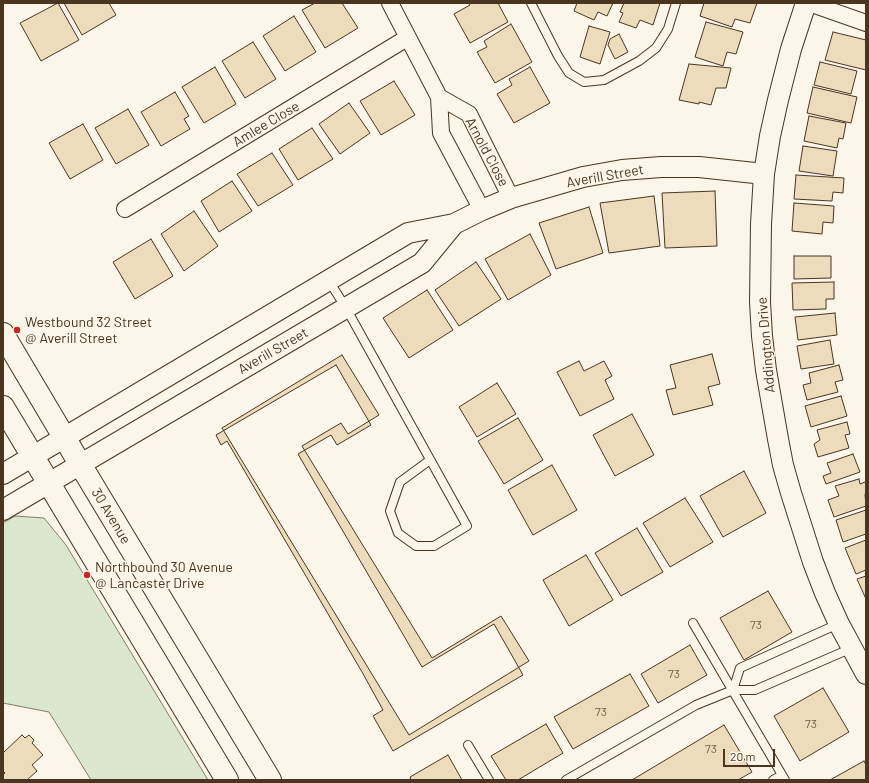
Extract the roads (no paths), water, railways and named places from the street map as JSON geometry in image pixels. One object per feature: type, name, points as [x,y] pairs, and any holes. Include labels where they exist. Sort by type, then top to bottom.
[{"type":"main road","name":"30 Avenue","points":[[3,334],[270,780]]},
{"type":"main road","points":[[3,407],[227,780]]},
{"type":"street","points":[[390,3],[439,97],[441,134],[482,210]]},
{"type":"street","points":[[807,3],[866,23]]},
{"type":"street","name":"Addington Drive","points":[[807,3],[791,49],[778,100],[764,174],[761,224],[760,302],[766,370],[783,465],[813,562],[825,593],[839,624],[866,674]]},
{"type":"street","name":"Amlee Close","points":[[125,210],[407,38]]},
{"type":"street","name":"Arnold Close","points":[[439,97],[469,114],[511,198]]},
{"type":"street","name":"Averill Street","points":[[3,474],[408,233],[454,224],[511,198],[583,178],[622,170],[661,167],[699,167],[764,174]]},
{"type":"street","name":"Averill Street","points":[[3,510],[48,482],[422,263],[454,224]]},
{"type":"lane","points":[[531,3],[558,56],[569,73],[584,82],[604,80],[639,61],[656,48],[668,29],[676,3]]},
{"type":"lane","points":[[329,280],[346,308],[467,526],[434,546],[416,546],[398,533],[390,511],[400,482],[430,460]]},
{"type":"lane","points":[[693,623],[784,777],[773,780]]},
{"type":"lane","points":[[733,690],[740,668],[839,624]]},
{"type":"lane","points":[[566,780],[696,705],[733,690],[755,690],[852,648]]},
{"type":"lane","points":[[468,745],[489,780]]},
{"type":"place","name":"Westbound 32 Street @ Averill Street","points":[[17,330]]},
{"type":"place","name":"Northbound 30 Avenue @ Lancaster Drive","points":[[87,575]]}]
